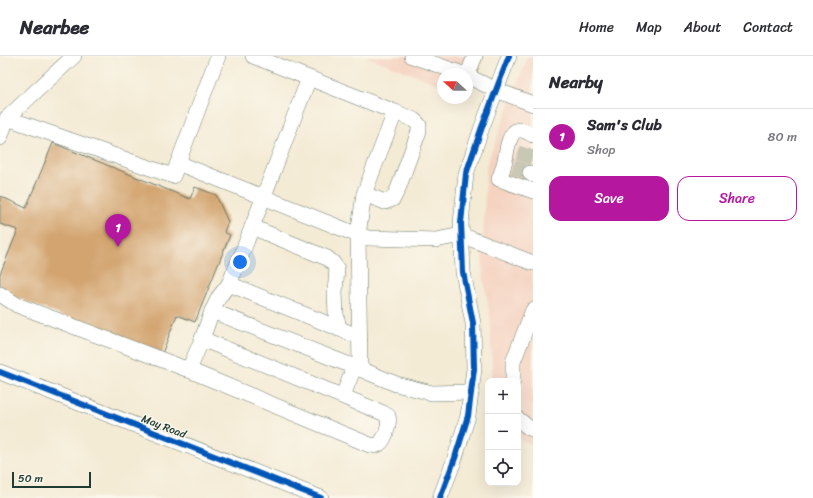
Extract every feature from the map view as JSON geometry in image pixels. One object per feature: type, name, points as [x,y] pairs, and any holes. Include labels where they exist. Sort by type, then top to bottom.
[{"type":"street","points":[[0,138],[7,118],[74,56]]},
{"type":"street","points":[[7,118],[173,176],[218,56]]},
{"type":"street","points":[[253,56],[396,112],[414,120],[419,125],[419,131],[393,199],[385,202],[364,194]]},
{"type":"street","points":[[412,56],[442,61],[453,68]]},
{"type":"street","points":[[470,68],[475,56]]},
{"type":"street","points":[[440,498],[456,458],[468,416],[474,369],[473,323],[463,272],[461,236],[466,174],[509,56]]},
{"type":"street","points":[[189,370],[212,311],[219,297],[229,284],[241,256],[309,78]]},
{"type":"street","points":[[473,79],[496,90],[533,104]]},
{"type":"street","points":[[343,396],[357,368],[360,337],[358,235],[364,194],[396,112]]},
{"type":"street","points":[[533,135],[521,130],[512,134],[510,158],[499,179],[533,191]]},
{"type":"street","points":[[178,163],[263,198],[368,238],[436,240],[461,236],[533,263]]},
{"type":"street","points":[[252,227],[327,258],[333,263],[337,269],[335,293],[336,314],[339,329]]},
{"type":"street","points":[[229,284],[360,337]]},
{"type":"street","points":[[0,294],[17,305],[189,370],[370,446],[378,445],[383,441],[389,421],[388,416],[383,413],[202,339]]},
{"type":"street","points":[[513,378],[513,362],[533,310]]},
{"type":"street","points":[[212,311],[396,384],[432,393],[471,392]]},
{"type":"street","name":"May Road","points":[[0,372],[314,497]]},
{"type":"street","points":[[521,421],[529,428],[533,429]]},
{"type":"shaded area","points":[[365,56],[484,56],[473,87],[473,68],[437,68],[437,84]]},
{"type":"shaded area","points":[[528,56],[533,56],[533,445],[521,440],[521,378],[491,378],[490,316],[482,268],[486,166]]},
{"type":"building","points":[[53,143],[190,199],[195,187],[216,195],[228,222],[224,232],[230,235],[195,322],[177,315],[161,356],[0,291],[0,274],[18,230],[0,224],[0,196],[26,208]]},
{"type":"tunnel","points":[[518,153],[533,158]]},
{"type":"tunnel","points":[[513,167],[530,173]]},
{"type":"cycle path","points":[[440,498],[455,458],[468,416],[474,369],[473,323],[463,272],[461,223],[466,174],[509,56]]},
{"type":"cycle path","points":[[0,372],[321,498]]},
{"type":"place","name":"Sam's Club","points":[[118,247]]}]
